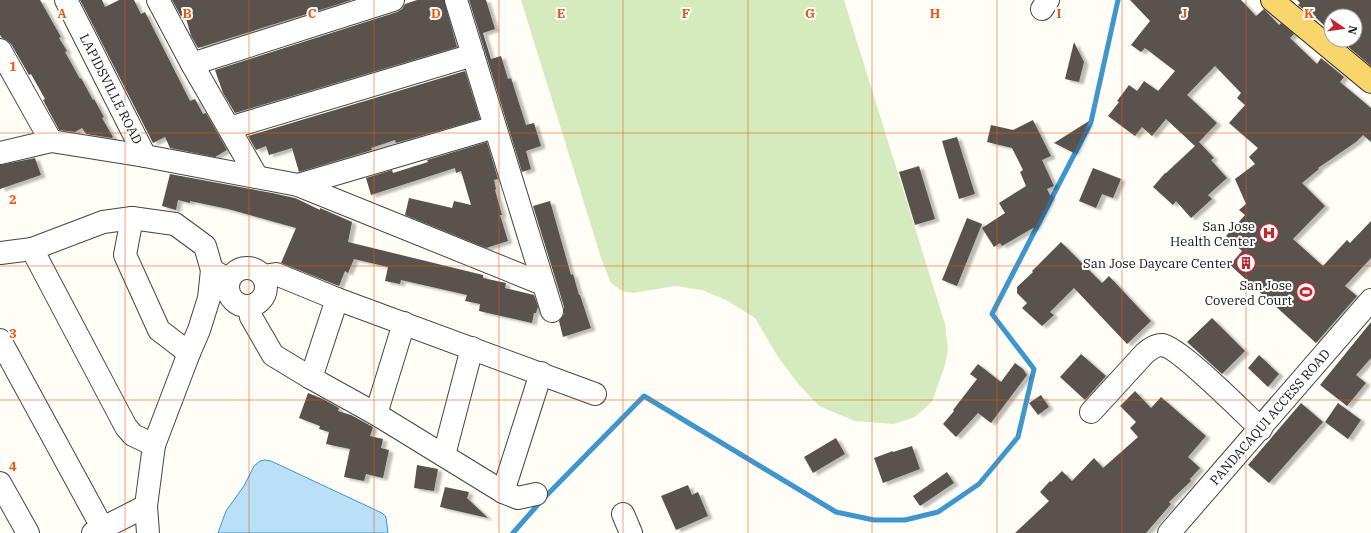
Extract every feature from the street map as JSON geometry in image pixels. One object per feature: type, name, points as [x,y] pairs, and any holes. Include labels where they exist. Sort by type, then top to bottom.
[{"type":"main road","points":[[1272,0],[1371,82]]},
{"type":"street","name":"LAPIDSVILLE ROAD","points":[[66,0],[145,156]]},
{"type":"street","points":[[158,0],[192,64],[257,177]]},
{"type":"street","points":[[192,64],[393,0]]},
{"type":"street","points":[[456,0],[552,311]]},
{"type":"street","points":[[1,53],[51,141]]},
{"type":"street","points":[[229,128],[472,55]]},
{"type":"street","points":[[298,185],[495,127]]},
{"type":"street","points":[[0,153],[51,141],[145,156],[298,185],[543,284]]},
{"type":"street","points":[[132,218],[125,255],[159,330],[189,353]]},
{"type":"street","points":[[0,253],[32,248],[103,222],[132,218],[175,224],[205,246],[220,275],[228,292],[235,303],[249,307],[261,301],[267,289],[263,276],[252,268],[220,275],[209,298],[199,330],[154,445],[146,506],[148,533]]},
{"type":"street","points":[[32,248],[126,427],[133,435],[154,445]]},
{"type":"street","points":[[263,276],[276,274],[337,299],[595,394]]},
{"type":"street","points":[[311,378],[337,299]]},
{"type":"street","name":"PANDACAQUI ACCESS ROAD","points":[[1169,533],[1261,429],[1371,300]]},
{"type":"street","points":[[249,307],[251,317],[273,355],[376,414],[503,492],[518,498],[536,494]]},
{"type":"street","points":[[376,414],[404,323]]},
{"type":"street","points":[[0,340],[98,530],[146,506]]},
{"type":"street","points":[[1091,412],[1146,353],[1154,346],[1162,345],[1171,348],[1190,363],[1261,429]]},
{"type":"street","points":[[444,455],[472,348]]},
{"type":"street","points":[[503,492],[541,374]]},
{"type":"street","points":[[0,483],[28,533]]},
{"type":"green space","points":[[521,0],[844,0],[945,324],[948,350],[945,365],[932,402],[915,417],[894,424],[855,421],[819,406],[799,385],[778,357],[755,318],[726,300],[702,290],[675,286],[633,293],[622,291],[611,283],[602,261]]},
{"type":"water","points":[[260,461],[271,461],[382,513],[386,517],[388,533],[218,533],[226,511],[244,486],[254,466]]},
{"type":"building","points":[[0,0],[40,0],[61,37],[59,38],[67,51],[65,52],[104,117],[102,118],[113,137],[112,138],[86,134],[82,128],[75,132],[59,130],[43,100],[45,99],[31,74],[29,75],[11,44],[0,35]]},
{"type":"building","points":[[80,0],[102,0],[105,7],[119,0],[134,0],[141,14],[145,12],[190,101],[195,99],[203,114],[206,113],[227,150],[215,157],[170,148],[165,137],[153,143]]},
{"type":"building","points":[[172,0],[352,0],[198,48],[191,36],[186,18],[183,20]]},
{"type":"building","points":[[417,0],[444,0],[457,47],[235,113],[223,93],[215,70],[397,12],[402,9],[405,4]]},
{"type":"building","points":[[469,0],[486,0],[495,29],[483,33],[491,59],[501,56],[508,79],[511,78],[526,125],[534,123],[541,146],[526,151],[531,169],[522,172]]},
{"type":"building","points":[[1130,0],[1241,0],[1256,16],[1264,9],[1279,25],[1281,23],[1294,34],[1290,38],[1317,64],[1321,58],[1344,77],[1340,82],[1371,108],[1371,142],[1363,135],[1356,142],[1318,168],[1319,169],[1302,183],[1325,206],[1293,239],[1323,266],[1347,240],[1350,243],[1371,221],[1371,258],[1345,286],[1357,296],[1316,343],[1230,265],[1242,251],[1226,236],[1245,215],[1239,210],[1246,204],[1235,179],[1255,164],[1249,157],[1258,148],[1229,123],[1245,105],[1237,98],[1241,93],[1215,66],[1187,95],[1217,123],[1199,142],[1214,158],[1211,160],[1227,178],[1208,195],[1212,199],[1191,218],[1176,201],[1173,205],[1153,187],[1165,173],[1195,146],[1166,119],[1152,136],[1142,127],[1135,136],[1108,116],[1119,102],[1117,101],[1129,85],[1137,91],[1144,81],[1158,91],[1175,71],[1145,48],[1141,52],[1131,45],[1150,21]]},
{"type":"building","points":[[1297,0],[1371,0],[1371,66],[1350,48],[1363,48],[1363,8],[1323,8],[1323,24],[1313,15],[1311,16],[1298,5],[1300,3]]},
{"type":"building","points":[[1074,42],[1084,62],[1079,82],[1065,79]]},
{"type":"building","points":[[465,71],[480,119],[396,143],[395,140],[371,148],[372,150],[299,172],[292,148],[269,155],[266,146],[256,150],[248,136]]},
{"type":"building","points":[[1033,120],[1051,156],[1042,160],[1054,186],[1047,189],[1051,197],[1035,228],[1002,246],[1000,243],[994,247],[982,228],[1005,213],[999,203],[1026,186],[1020,172],[1023,170],[1012,148],[987,142],[991,125],[1013,130]]},
{"type":"building","points":[[1089,121],[1074,153],[1054,143]]},
{"type":"building","points":[[957,137],[975,194],[959,199],[942,141]]},
{"type":"building","points":[[487,142],[498,179],[494,180],[495,190],[502,215],[500,215],[508,241],[486,248],[405,215],[409,198],[452,208],[454,201],[471,205],[461,171],[456,173],[455,168],[371,195],[366,178],[392,170],[393,173],[428,162],[427,160]]},
{"type":"building","points":[[35,158],[41,175],[0,189],[0,165]]},
{"type":"building","points":[[919,166],[935,219],[915,225],[899,172]]},
{"type":"building","points":[[1093,168],[1121,179],[1113,198],[1102,194],[1096,208],[1079,201]]},
{"type":"building","points":[[170,174],[295,198],[320,210],[320,208],[352,222],[348,242],[483,275],[483,278],[506,283],[505,288],[534,295],[538,307],[536,313],[534,313],[532,323],[479,311],[480,304],[465,301],[467,295],[401,280],[400,284],[385,281],[388,267],[354,259],[348,273],[345,271],[339,286],[281,263],[296,228],[228,209],[190,201],[190,203],[178,200],[176,210],[162,206]]},
{"type":"building","points":[[550,201],[571,275],[573,274],[591,328],[563,337],[559,321],[564,314],[564,307],[533,206]]},
{"type":"building","points":[[967,218],[982,224],[957,286],[942,280]]},
{"type":"building","points":[[1061,242],[1102,283],[1109,276],[1151,321],[1127,344],[1074,288],[1050,312],[1054,315],[1042,326],[1022,308],[1027,303],[1017,293],[1017,287]]},
{"type":"building","points":[[1212,318],[1245,351],[1222,374],[1187,342]]},
{"type":"building","points":[[1371,322],[1371,358],[1356,375],[1366,383],[1347,406],[1320,385]]},
{"type":"building","points":[[1081,354],[1106,376],[1085,400],[1060,377]]},
{"type":"building","points":[[1259,355],[1279,374],[1268,387],[1248,368]]},
{"type":"building","points":[[1015,363],[1023,369],[1027,375],[991,423],[978,413],[956,437],[943,424],[977,379],[970,374],[978,364],[1001,382]]},
{"type":"building","points":[[1135,391],[1151,408],[1161,397],[1206,436],[1188,457],[1200,468],[1190,479],[1191,481],[1169,502],[1171,504],[1146,533],[1015,533],[1049,501],[1040,492],[1062,471],[1072,481],[1094,458],[1103,468],[1138,437],[1130,428],[1136,422],[1120,406]]},
{"type":"building","points":[[308,393],[339,408],[338,411],[351,415],[373,427],[370,436],[383,439],[381,448],[389,450],[383,478],[366,474],[364,481],[344,477],[350,449],[326,444],[329,432],[319,429],[320,426],[299,418]]},
{"type":"building","points":[[1041,395],[1049,407],[1038,415],[1029,403]]},
{"type":"building","points":[[1301,403],[1323,422],[1269,483],[1248,465]]},
{"type":"building","points":[[1338,403],[1361,420],[1348,439],[1325,422]]},
{"type":"building","points":[[836,438],[845,454],[813,473],[804,457]]},
{"type":"building","points":[[912,446],[920,469],[883,483],[874,458]]},
{"type":"building","points":[[417,465],[438,469],[434,491],[414,488]]},
{"type":"building","points":[[947,472],[954,483],[920,506],[913,496]]},
{"type":"building","points":[[688,485],[692,495],[698,492],[708,516],[676,530],[661,496]]},
{"type":"building","points":[[445,487],[469,492],[467,498],[488,518],[440,507]]},
{"type":"waterway","points":[[513,533],[542,500],[644,396],[836,512],[874,520],[905,520],[938,512],[979,484],[1018,437],[1034,369],[992,314],[1091,122],[1118,0]]},
{"type":"place","name":"San Jose Health Center","points":[[1269,233]]},
{"type":"place","name":"San Jose Daycare Center","points":[[1246,263]]},
{"type":"place","name":"San Jose Covered Court","points":[[1306,292]]}]
